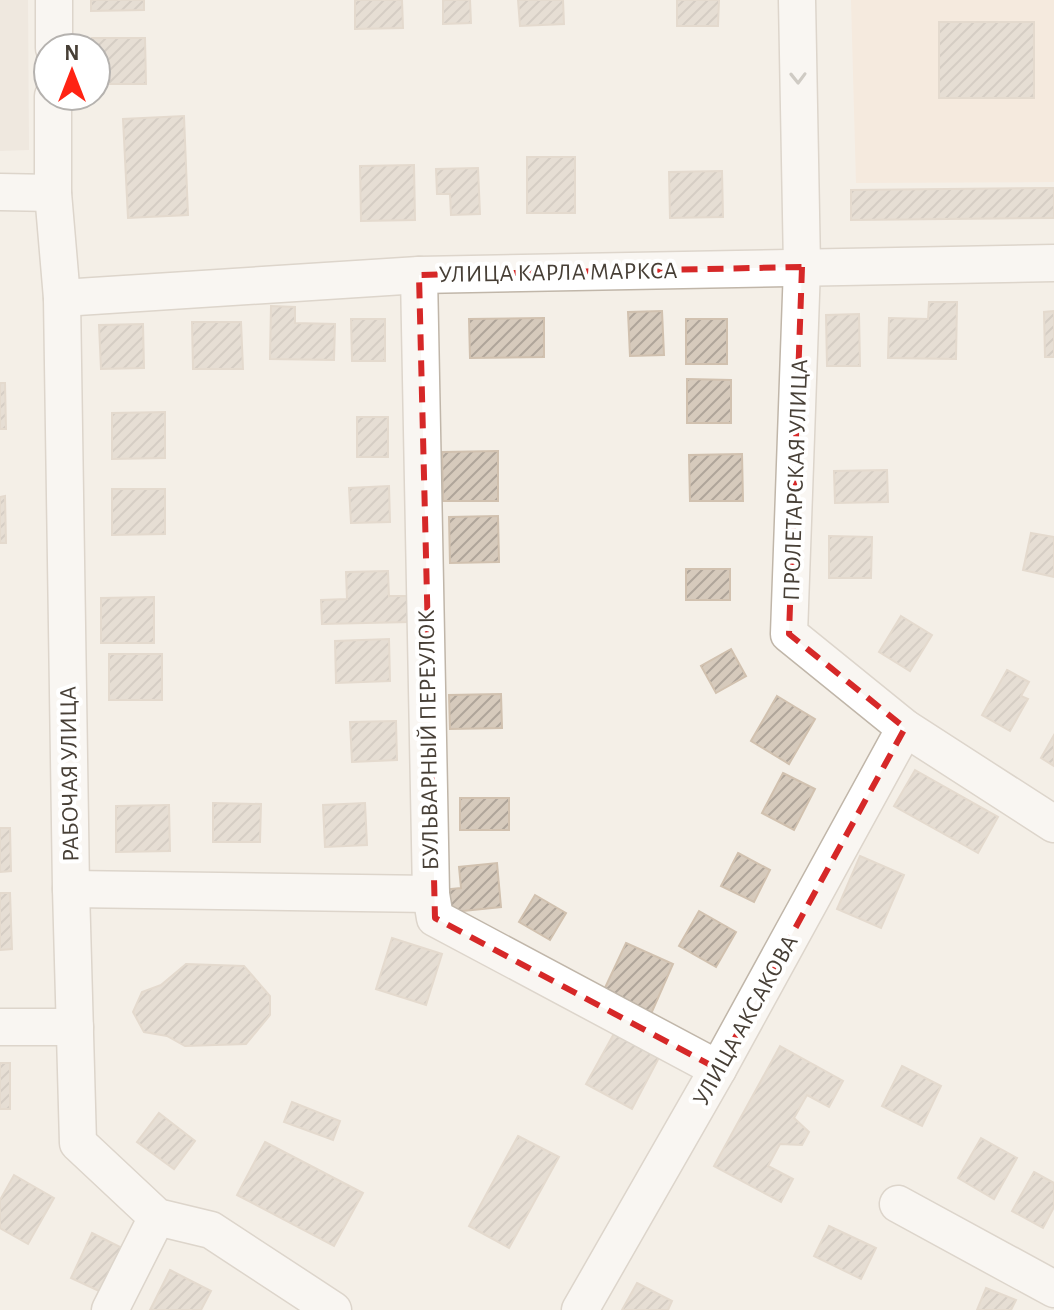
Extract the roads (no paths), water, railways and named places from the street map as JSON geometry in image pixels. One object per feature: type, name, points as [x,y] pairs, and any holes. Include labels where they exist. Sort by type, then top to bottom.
[{"type":"street","points":[[54,0],[54,32]]},
{"type":"street","name":"ПРОЛЕТАРСКАЯ УЛИЦА","points":[[797,0],[802,267],[789,634],[905,728],[1054,824]]},
{"type":"street","name":"РАБОЧАЯ УЛИЦА","points":[[53,112],[53,193],[62,298],[78,1143],[157,1217],[211,1230],[333,1310]]},
{"type":"street","points":[[0,192],[53,193]]},
{"type":"street","name":"УЛИЦА КАРЛА МАРКСА","points":[[62,298],[419,275],[1054,263]]},
{"type":"street","name":"БУЛЬВАРНЫЙ ПЕРЕУЛОК","points":[[71,889],[431,894],[419,275]]},
{"type":"street","name":"УЛИЦА АКСАКОВА","points":[[580,1310],[718,1069],[905,728]]},
{"type":"street","points":[[431,894],[435,918],[718,1069]]},
{"type":"street","points":[[0,1027],[75,1027]]},
{"type":"street","points":[[898,1204],[1054,1289]]},
{"type":"street","points":[[110,1310],[157,1217]]}]
